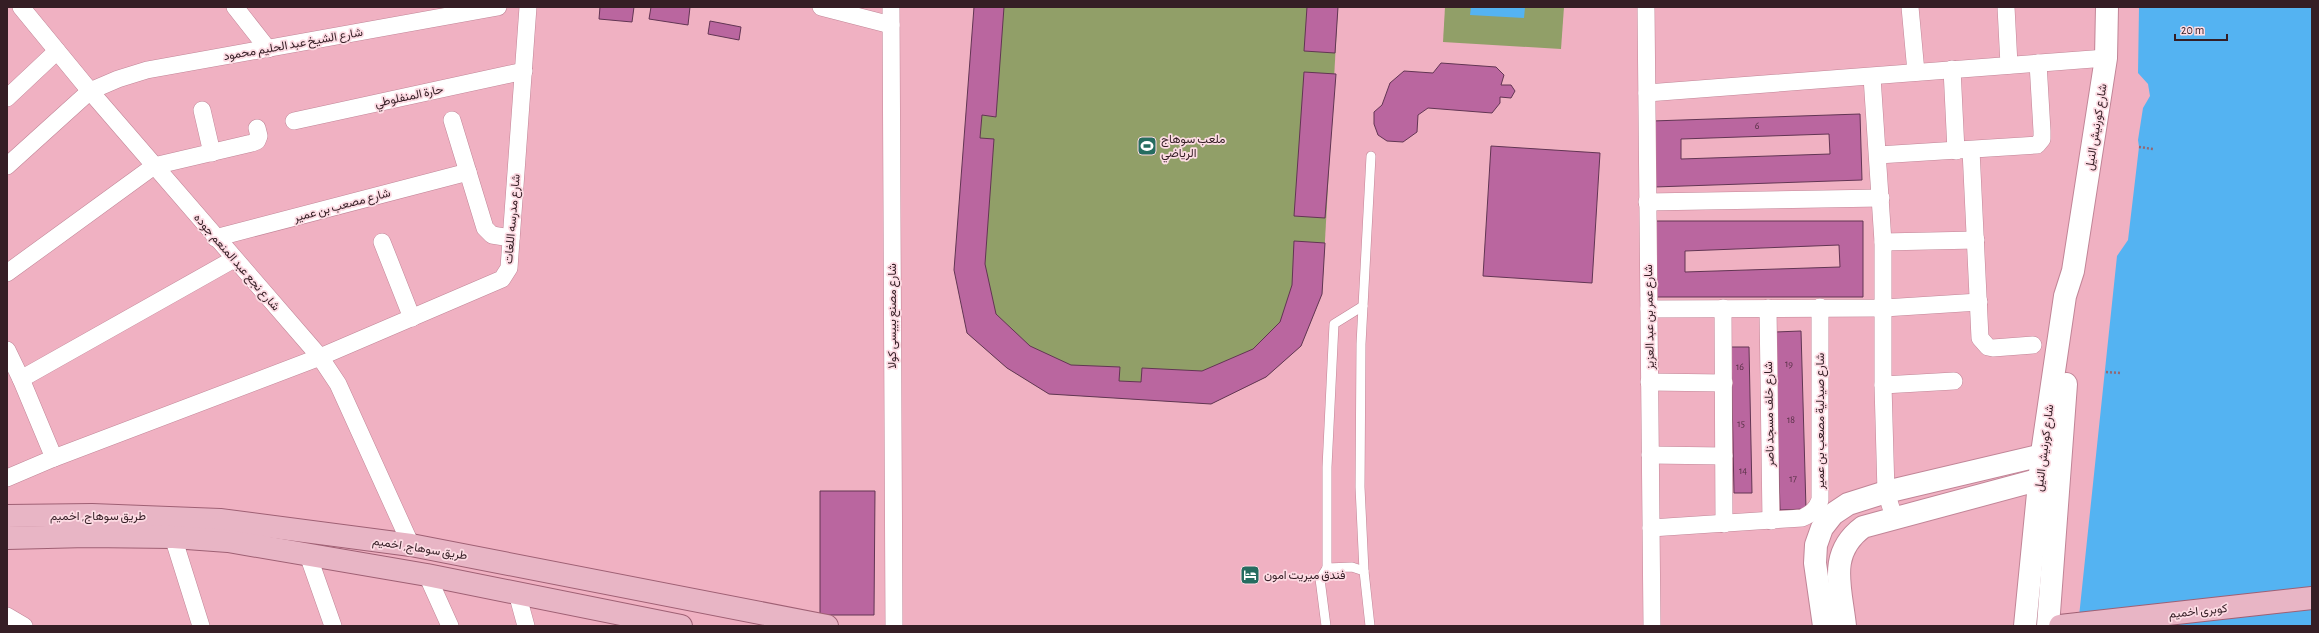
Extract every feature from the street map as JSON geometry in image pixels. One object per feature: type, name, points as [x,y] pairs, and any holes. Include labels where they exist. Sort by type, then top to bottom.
[{"type":"main road","name":"شارع كورنيش النيل","points":[[2025,626],[2049,476],[2051,452],[2074,297],[2073,271],[2106,58],[2107,7]]},
{"type":"main road","points":[[1824,626],[1815,563],[1816,545],[1822,528],[1833,514],[1848,504],[1886,492],[2051,452]]},
{"type":"main road","name":"شارع كورنيش النيل","points":[[2048,626],[2049,476]]},
{"type":"main road","points":[[1845,626],[1839,562],[1842,548],[1851,536],[1863,527],[1894,517],[2049,476]]},
{"type":"main road","name":"طريق سوهاج, اخميم","points":[[7,516],[92,515],[220,520],[411,545],[827,626]]},
{"type":"main road","name":"طريق سوهاج, اخميم","points":[[7,538],[87,536],[173,537],[228,542],[427,575],[679,626]]},
{"type":"main road","name":"كوبرى اخميم","points":[[2060,626],[2312,598]]},
{"type":"main road","name":"كوبرى اخميم","points":[[2187,626],[2312,612]]},
{"type":"street","points":[[7,10],[11,7]]},
{"type":"street","name":"شارع نجع عبد المنعم جوده","points":[[21,7],[154,166],[320,357],[338,384],[411,545]]},
{"type":"street","points":[[235,7],[268,49]]},
{"type":"street","name":"شارع الشيخ عبد الحليم محمود","points":[[7,166],[90,91],[118,79],[147,70],[498,7]]},
{"type":"street","name":"شارع مدرسه اللغات","points":[[7,478],[54,458],[320,357],[502,279],[509,268],[528,7]]},
{"type":"street","points":[[821,7],[891,25]]},
{"type":"street","name":"شارع مصنع بيبسى كولا","points":[[891,7],[894,626]]},
{"type":"street","name":"شارع عمر بن عبد العزيز","points":[[1646,7],[1652,626]]},
{"type":"street","points":[[1910,7],[1916,72]]},
{"type":"street","points":[[2006,7],[2009,65]]},
{"type":"street","points":[[7,98],[57,51]]},
{"type":"street","points":[[1647,93],[2106,58]]},
{"type":"street","points":[[1878,155],[2028,147],[2036,145],[2042,139],[2038,63]]},
{"type":"street","points":[[1952,69],[1976,240],[1980,338],[1983,343],[1993,348],[2033,345]]},
{"type":"street","name":"حارة المنفلوطي","points":[[294,121],[524,70]]},
{"type":"street","points":[[1872,77],[1883,242],[1883,385],[1886,492],[1894,517]]},
{"type":"street","points":[[202,110],[212,153]]},
{"type":"street","points":[[452,120],[488,232],[492,235],[511,238]]},
{"type":"street","points":[[7,273],[154,166],[257,141],[259,136],[257,128]]},
{"type":"street","name":"شارع مصعب بن عمير","points":[[216,238],[468,172]]},
{"type":"street","points":[[1648,202],[1881,198]]},
{"type":"street","points":[[1883,242],[1976,240]]},
{"type":"street","points":[[382,242],[412,318]]},
{"type":"street","points":[[21,379],[234,259]]},
{"type":"street","points":[[1648,309],[1820,307],[1884,308],[1979,302]]},
{"type":"street","name":"شارع صيدلية مصعب بن عمير","points":[[1651,528],[1802,518],[1810,515],[1817,508],[1820,500],[1820,307]]},
{"type":"street","points":[[1723,308],[1724,524]]},
{"type":"street","name":"شارع خلف مسجد ناصر","points":[[1768,308],[1771,521]]},
{"type":"street","points":[[7,350],[21,379],[54,458]]},
{"type":"street","points":[[1883,385],[1954,381]]},
{"type":"street","points":[[1649,382],[1724,383]]},
{"type":"street","points":[[1650,455],[1724,456]]},
{"type":"street","points":[[173,537],[201,626]]},
{"type":"street","points":[[308,555],[333,626]]},
{"type":"street","points":[[427,575],[450,626]]},
{"type":"street","points":[[517,593],[526,626]]},
{"type":"street","points":[[7,616],[24,626]]},
{"type":"lane","points":[[1370,626],[1364,571],[1360,487],[1363,306],[1371,156]]},
{"type":"lane","points":[[1326,626],[1320,579],[1327,568],[1327,467],[1334,324],[1363,306]]},
{"type":"lane","points":[[1327,568],[1352,567],[1364,571]]},
{"type":"path","points":[[2139,146],[2153,149]]},
{"type":"path","points":[[2106,372],[2121,373]]},
{"type":"green space","name":"ملعب سوهاج الرياضي","points":[[974,7],[1338,7],[1322,294],[1301,346],[1266,377],[1211,404],[1049,394],[1007,368],[967,333]]},
{"type":"green space","points":[[1445,7],[1564,7],[1561,49],[1443,42]]},
{"type":"water","points":[[1471,7],[1525,7],[1524,18],[1470,15]]},
{"type":"water","points":[[2139,7],[2312,7],[2312,626],[2078,626],[2117,256],[2128,240],[2139,147],[2138,140],[2143,108],[2150,96],[2148,84],[2138,73]]},
{"type":"building","points":[[600,7],[634,7],[632,22],[599,19]]},
{"type":"building","points":[[651,7],[690,7],[688,25],[649,19]]},
{"type":"building","points":[[974,7],[1004,7],[996,117],[982,115],[980,138],[994,139],[985,264],[996,314],[1030,346],[1071,365],[1120,367],[1119,381],[1141,382],[1142,368],[1202,371],[1253,349],[1280,322],[1292,285],[1294,241],[1325,243],[1322,294],[1301,346],[1266,377],[1211,404],[1049,394],[1007,368],[967,333],[954,270]]},
{"type":"building","points":[[1307,7],[1338,7],[1335,53],[1304,51]]},
{"type":"building","points":[[710,21],[741,27],[739,40],[708,34]]},
{"type":"building","points":[[1441,63],[1496,67],[1504,75],[1501,85],[1511,85],[1515,91],[1511,98],[1500,97],[1500,103],[1492,113],[1428,108],[1418,115],[1417,132],[1403,142],[1387,141],[1378,135],[1374,124],[1374,112],[1382,105],[1390,83],[1404,71],[1433,73]]},
{"type":"building","points":[[1304,72],[1336,74],[1325,218],[1294,216]]},
{"type":"building","points":[[1860,114],[1862,180],[1654,187],[1652,121]],"holes":[[[1829,134],[1830,154],[1681,159],[1681,139]]]},
{"type":"building","points":[[1491,146],[1600,153],[1592,283],[1483,276]]},
{"type":"building","points":[[1655,221],[1863,221],[1863,297],[1655,297]],"holes":[[[1839,245],[1840,267],[1685,272],[1685,251]]]},
{"type":"building","points":[[1801,331],[1806,509],[1780,510],[1775,332]]},
{"type":"building","points":[[1731,347],[1749,347],[1752,493],[1734,493]]},
{"type":"building","points":[[820,491],[875,491],[874,615],[820,615]]},
{"type":"place","name":"ملعب سوهاج الرياضي","points":[[1147,146]]},
{"type":"place","name":"فندق ميريت امون","points":[[1250,575]]}]
